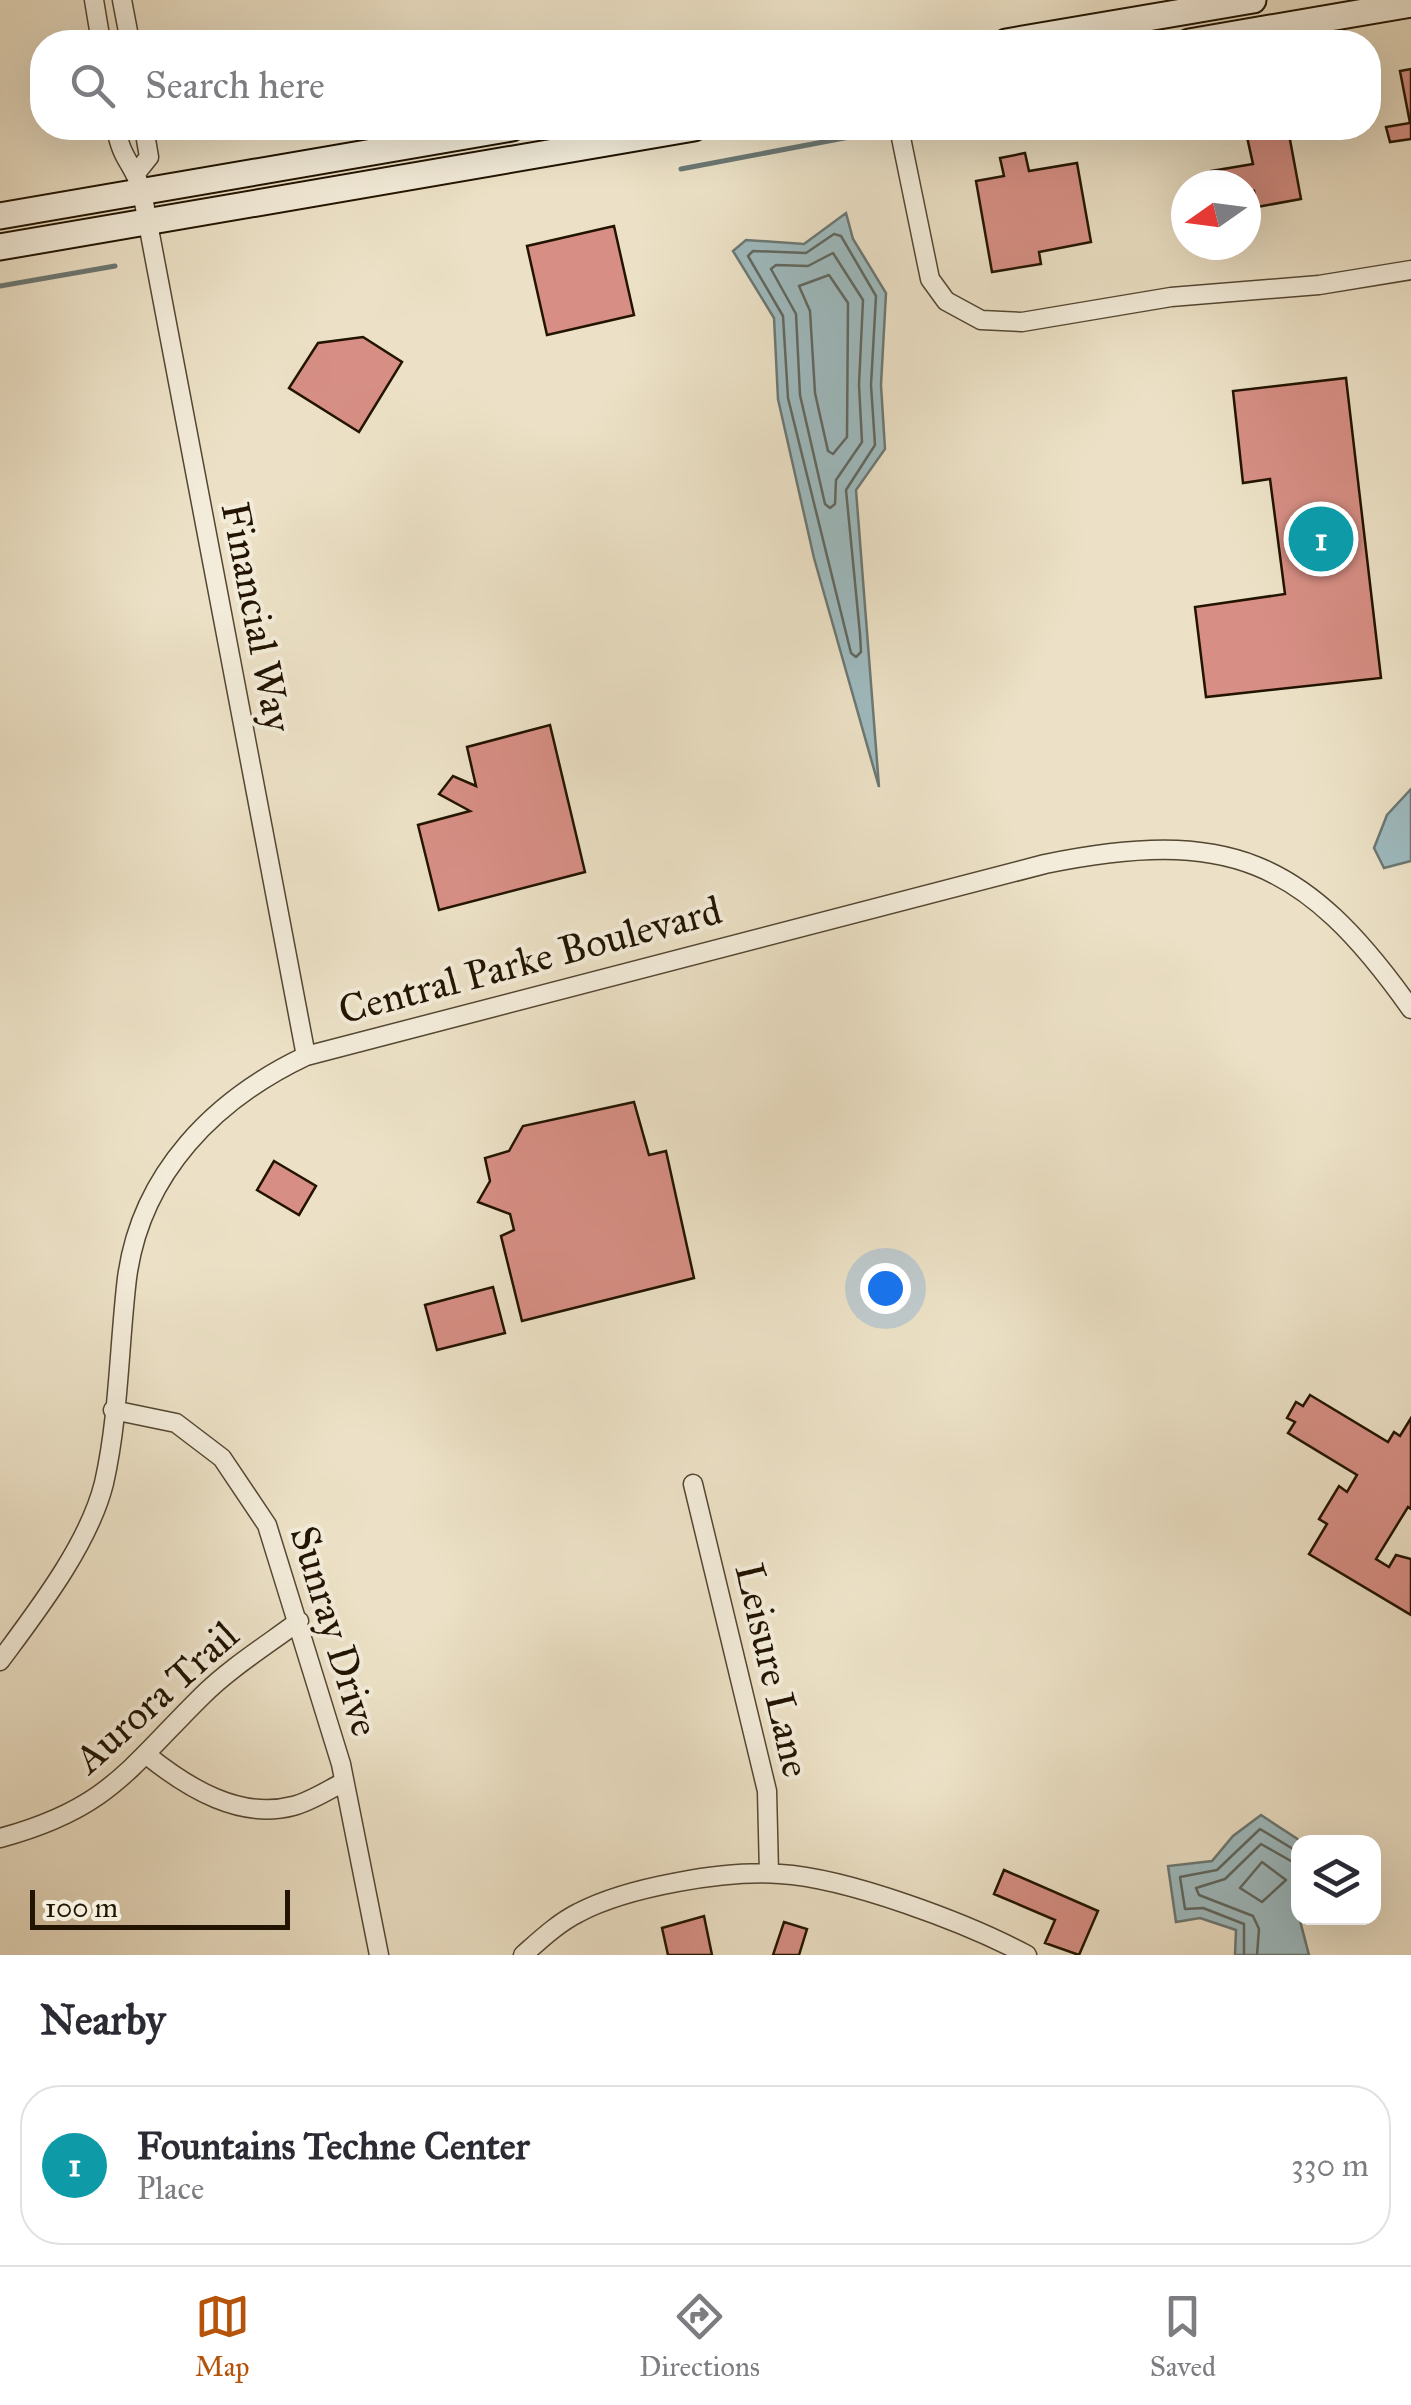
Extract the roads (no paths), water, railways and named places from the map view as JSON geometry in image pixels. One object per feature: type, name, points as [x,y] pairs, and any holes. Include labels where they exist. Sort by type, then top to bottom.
[{"type":"main road","points":[[1077,30],[1253,0]]},
{"type":"main road","points":[[1259,30],[1411,4]]},
{"type":"main road","points":[[0,216],[139,182],[429,140]]},
{"type":"main road","points":[[0,246],[624,140]]},
{"type":"street","points":[[94,0],[99,30]]},
{"type":"street","points":[[122,0],[128,30]]},
{"type":"street","points":[[118,140],[121,158],[139,182],[150,157],[146,140]]},
{"type":"street","points":[[901,140],[930,279],[946,301],[982,320],[1022,322],[1172,296],[1319,284],[1411,270]]},
{"type":"street","name":"Financial Way","points":[[139,182],[306,1056]]},
{"type":"street","name":"Central Parke Boulevard","points":[[0,1661],[58,1582],[103,1486],[128,1273],[138,1230],[161,1178],[225,1103],[252,1082],[306,1056],[1045,864],[1134,848],[1172,847],[1223,856],[1294,884],[1345,923],[1411,1009]]},
{"type":"street","name":"Sunray Drive","points":[[113,1410],[176,1423],[222,1458],[268,1524],[344,1782],[379,1955]]},
{"type":"street","name":"Leisure Lane","points":[[693,1484],[766,1791],[769,1874]]},
{"type":"street","name":"Aurora Trail","points":[[0,1838],[92,1802],[148,1756],[204,1694],[298,1621]]},
{"type":"street","points":[[148,1756],[172,1775],[230,1805],[262,1810],[295,1806],[344,1782]]},
{"type":"street","points":[[523,1955],[567,1919],[600,1902],[676,1886],[769,1874],[803,1876],[866,1893],[964,1927],[1027,1955]]},
{"type":"water","points":[[846,213],[853,239],[886,293],[881,385],[885,449],[856,490],[879,787],[814,558],[778,399],[774,318],[733,251],[746,240],[804,244]]},
{"type":"water","points":[[1411,789],[1411,861],[1384,868],[1374,848],[1387,815]]},
{"type":"water","points":[[1261,1815],[1291,1835],[1291,1925],[1301,1925],[1309,1955],[1235,1955],[1236,1930],[1200,1918],[1176,1922],[1168,1866],[1212,1861],[1233,1836]]},
{"type":"waterway","points":[[681,169],[834,140]]},
{"type":"waterway","points":[[0,286],[115,266]]},
{"type":"place","name":"Fountains Techne Center","points":[[1321,539]]}]
